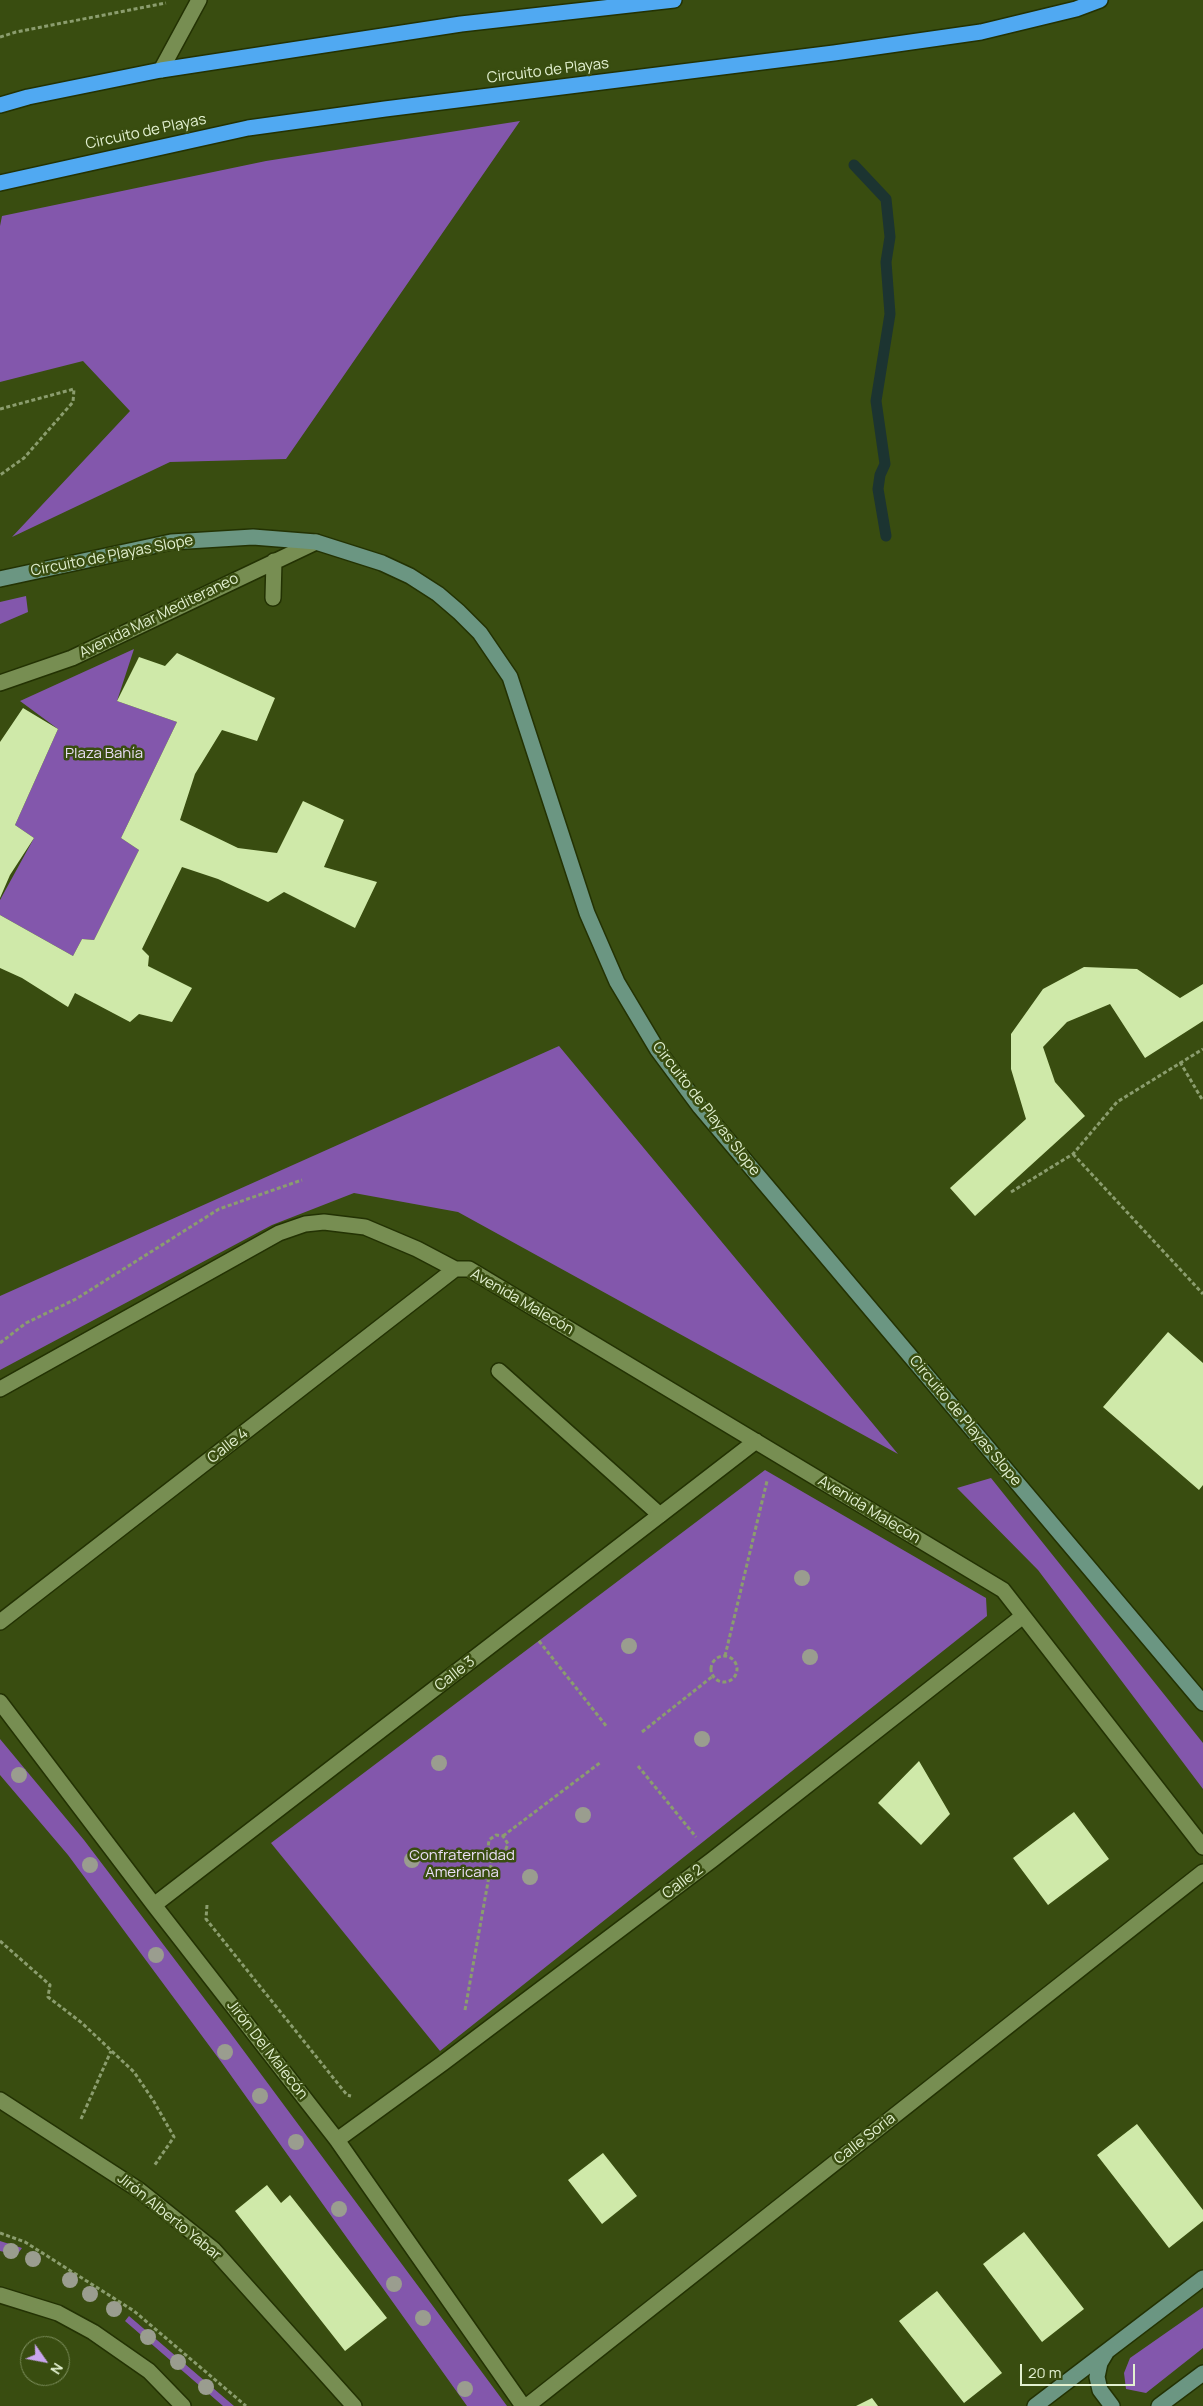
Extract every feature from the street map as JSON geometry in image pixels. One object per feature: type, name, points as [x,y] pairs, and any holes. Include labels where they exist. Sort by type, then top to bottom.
[{"type":"highway","points":[[0,105],[28,97],[161,70],[461,24],[674,0]]},
{"type":"highway","name":"Circuito de Playas","points":[[0,183],[248,128],[395,107],[834,53],[981,32],[1076,9],[1100,0]]},
{"type":"main road","name":"Circuito de Playas Slope","points":[[0,579],[149,546],[199,539],[253,537],[316,542],[382,564],[410,576],[438,594],[459,612],[480,633],[510,677],[576,881],[605,956],[636,1016],[657,1049],[700,1107],[1203,1703]]},
{"type":"main road","points":[[1035,2406],[1203,2278]]},
{"type":"main road","points":[[1112,2347],[1100,2363],[1097,2377],[1103,2397],[1112,2406]]},
{"type":"main road","points":[[1158,2406],[1203,2373]]},
{"type":"street","points":[[161,70],[199,0]]},
{"type":"street","name":"Avenida Mar Mediteraneo","points":[[0,683],[72,658],[316,542]]},
{"type":"street","points":[[273,598],[274,561]]},
{"type":"street","name":"Avenida Malecón","points":[[0,1389],[279,1234],[305,1224],[324,1222],[365,1227],[416,1249],[455,1269],[469,1269],[1002,1590],[1203,1847]]},
{"type":"street","name":"Calle 4","points":[[0,1622],[455,1269]]},
{"type":"street","points":[[499,1371],[660,1515]]},
{"type":"street","name":"Calle 3","points":[[154,1905],[756,1441]]},
{"type":"street","name":"Calle 2","points":[[337,2140],[443,2063],[712,1860],[1023,1616]]},
{"type":"street","name":"Jirón Del Malecón","points":[[0,1702],[154,1905],[337,2140],[523,2406]]},
{"type":"street","name":"Calle Soria","points":[[527,2406],[1203,1872]]},
{"type":"street","name":"Jirón Alberto Yabar","points":[[0,2100],[139,2190],[213,2249],[354,2406]]},
{"type":"street","points":[[0,2295],[58,2313],[93,2332],[149,2372],[183,2406]]},
{"type":"path","points":[[0,37],[16,32],[171,2]]},
{"type":"path","points":[[0,409],[74,389],[73,402],[24,458],[0,475]]},
{"type":"path","points":[[1011,1192],[1073,1154],[1117,1102],[1203,1049]]},
{"type":"path","points":[[1180,1062],[1203,1101]]},
{"type":"path","points":[[1073,1154],[1203,1294]]},
{"type":"path","points":[[0,1343],[26,1323],[76,1299],[219,1209],[302,1180]]},
{"type":"path","points":[[725,1656],[774,1452]]},
{"type":"path","points":[[524,1621],[607,1727]]},
{"type":"path","points":[[725,1656],[733,1659],[736,1667],[735,1675],[728,1681],[720,1681],[713,1676],[711,1669],[713,1662],[718,1657],[725,1656]]},
{"type":"path","points":[[642,1732],[713,1676]]},
{"type":"path","points":[[503,1836],[508,1844],[505,1852],[500,1855],[493,1854],[488,1848],[490,1840],[496,1835],[503,1836],[602,1762]]},
{"type":"path","points":[[638,1766],[712,1860]]},
{"type":"path","points":[[464,2016],[493,1854]]},
{"type":"path","points":[[206,1905],[206,1919],[347,2095],[359,2098]]},
{"type":"path","points":[[0,1941],[50,1985],[48,1997],[82,2023],[134,2072],[153,2100],[174,2137],[139,2190]]},
{"type":"path","points":[[70,2144],[111,2051]]},
{"type":"path","points":[[0,2233],[25,2242],[134,2311],[246,2406]]},
{"type":"green space","points":[[520,121],[286,459],[170,462],[12,537],[130,411],[83,361],[0,382],[0,226],[2,216],[266,161]]},
{"type":"green space","points":[[26,596],[28,612],[0,624],[0,602]]},
{"type":"green space","name":"Plaza Bahía","points":[[134,649],[117,701],[177,722],[121,838],[139,850],[94,940],[82,939],[73,956],[0,915],[0,900],[34,838],[15,825],[58,729],[20,701]]},
{"type":"green space","points":[[559,1046],[898,1454],[458,1212],[354,1193],[272,1225],[0,1370],[0,1296]]},
{"type":"green space","name":"Confraternidad Americana","points":[[765,1470],[986,1598],[987,1616],[440,2051],[271,1843]]},
{"type":"green space","points":[[991,1478],[1203,1743],[1203,1789],[1038,1570],[957,1488]]},
{"type":"green space","points":[[0,1739],[84,1840],[229,2031],[507,2406],[467,2406],[222,2063],[68,1855],[0,1775]]},
{"type":"green space","points":[[0,2241],[22,2248],[17,2255],[0,2251]]},
{"type":"green space","points":[[1203,2307],[1203,2348],[1146,2393],[1126,2389],[1124,2373],[1130,2358]]},
{"type":"green space","points":[[129,2316],[234,2406],[223,2406],[125,2321]]},
{"type":"building","points":[[177,653],[275,698],[257,741],[222,730],[195,774],[180,820],[238,848],[277,853],[303,801],[344,820],[324,867],[377,882],[355,928],[284,892],[268,902],[218,879],[182,867],[142,949],[149,956],[148,966],[192,988],[172,1022],[139,1014],[130,1022],[75,993],[68,1007],[22,978],[0,968],[0,915],[73,956],[82,939],[94,940],[139,850],[121,838],[177,722],[117,701],[139,657],[165,666]]},
{"type":"building","points":[[23,708],[58,729],[15,825],[34,838],[10,875],[0,898],[0,742]]},
{"type":"building","points":[[1084,967],[1137,969],[1180,998],[1203,984],[1203,1021],[1145,1058],[1110,1004],[1067,1022],[1043,1047],[1055,1082],[1085,1116],[975,1216],[950,1188],[1026,1119],[1011,1069],[1011,1034],[1043,989]]},
{"type":"building","points":[[1168,1332],[1203,1363],[1203,1485],[1199,1490],[1103,1407]]},
{"type":"building","points":[[919,1761],[950,1814],[921,1845],[878,1803]]},
{"type":"building","points":[[1074,1812],[1109,1859],[1048,1905],[1013,1858]]},
{"type":"building","points":[[1137,2124],[1203,2210],[1203,2221],[1169,2248],[1097,2155]]},
{"type":"building","points":[[603,2153],[637,2196],[602,2224],[568,2180]]},
{"type":"building","points":[[267,2185],[281,2203],[290,2195],[387,2318],[345,2351],[235,2211]]},
{"type":"building","points":[[1024,2232],[1084,2309],[1042,2342],[983,2264]]},
{"type":"building","points":[[937,2291],[1002,2373],[964,2403],[899,2321]]},
{"type":"building","points":[[872,2398],[878,2406],[856,2406]]},
{"type":"waterway","points":[[854,165],[886,199],[890,237],[886,262],[890,314],[876,401],[885,464],[880,475],[878,489],[886,536]]}]
